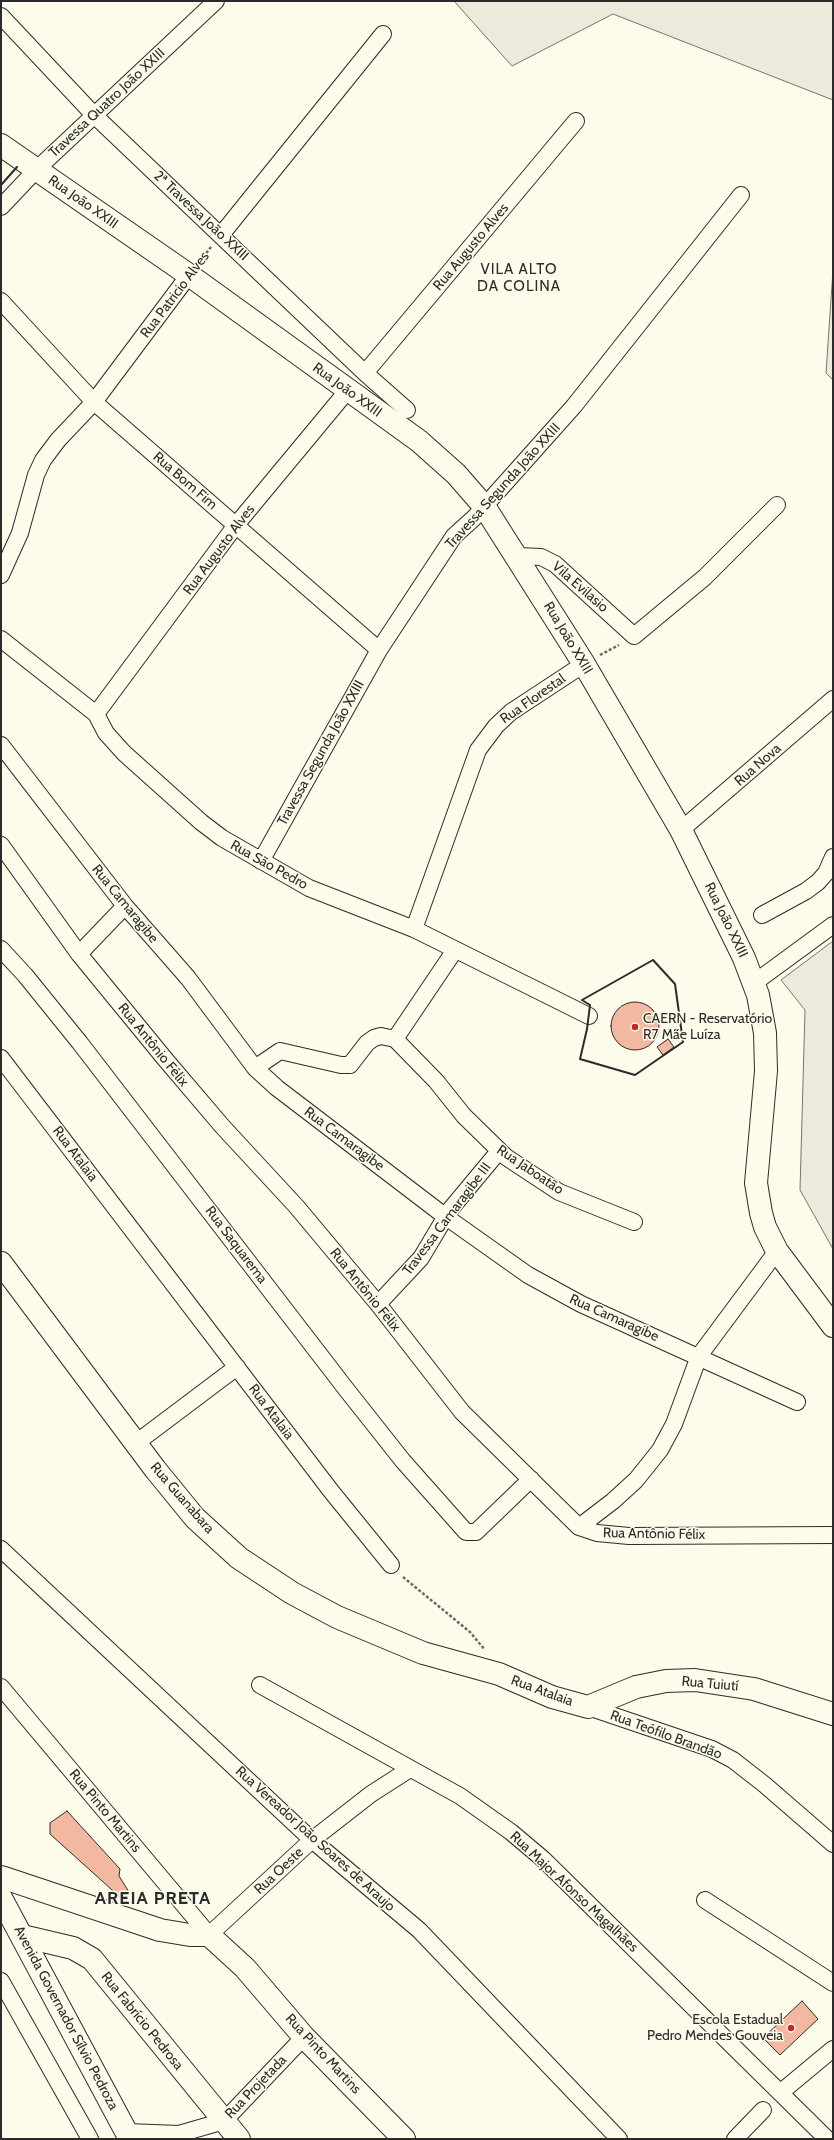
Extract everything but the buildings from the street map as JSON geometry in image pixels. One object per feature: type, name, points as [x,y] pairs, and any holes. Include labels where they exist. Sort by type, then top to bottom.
[{"type":"main road","name":"Rua João XXIII","points":[[1,145],[188,275],[419,441],[456,474],[484,506],[518,556],[584,664],[681,830],[733,932],[754,982],[763,1017],[766,1050],[756,1183],[765,1227],[778,1251],[833,1326]]},
{"type":"main road","name":"Rua Guanabara","points":[[1,1263],[136,1443],[195,1518],[239,1558],[292,1593],[337,1617],[423,1653],[498,1674]]},
{"type":"main road","name":"Rua Atalaia","points":[[498,1674],[552,1697],[588,1707]]},
{"type":"main road","name":"Rua Tuiutí","points":[[588,1707],[636,1687],[666,1682],[694,1680],[754,1689],[833,1714]]},
{"type":"main road","points":[[1,1877],[160,1930],[190,1935],[209,1935]]},
{"type":"main road","name":"Avenida Governador Sílvio Pedroza","points":[[1,1898],[129,2136]]},
{"type":"main road","name":"Rua Pinto Martins","points":[[209,1935],[245,1968],[304,2037],[404,2139]]},
{"type":"main road","name":"Rua Fabrício Pedrosa","points":[[22,1936],[73,1948],[92,1959],[239,2139]]},
{"type":"street","name":"Travessa Quatro João XXIII","points":[[1,207],[36,170],[216,1]]},
{"type":"street","name":"2ª Travessa João XXIII","points":[[1,16],[94,115],[222,235],[365,373],[407,410]]},
{"type":"street","points":[[222,235],[383,34]]},
{"type":"street","name":"Rua Augusto Alves","points":[[365,373],[576,121]]},
{"type":"street","name":"Travessa Segunda João XXIII","points":[[261,861],[379,650],[454,536],[474,518],[574,406],[741,195]]},
{"type":"street","name":"Rua Patricio Alves","points":[[1,575],[20,533],[36,475],[43,460],[58,440],[94,402],[188,275]]},
{"type":"street","name":"Rua Bom Fim","points":[[1,302],[94,402],[379,650]]},
{"type":"street","name":"Rua Augusto Alves","points":[[96,714],[236,525],[348,390]]},
{"type":"street","points":[[634,636],[705,577],[776,505]]},
{"type":"street","name":"Vila Evilasio","points":[[518,556],[541,557],[555,564],[634,636]]},
{"type":"street","name":"Rua São Pedro","points":[[1,639],[96,714],[111,738],[154,782],[222,838],[309,888],[414,929],[589,1016]]},
{"type":"street","name":"Rua Florestal","points":[[414,929],[478,750],[496,726],[511,712],[584,664]]},
{"type":"street","name":"Rua Nova","points":[[681,830],[833,699]]},
{"type":"street","name":"Rua Camaragibe","points":[[1,745],[125,906],[188,978],[255,1068],[277,1088],[446,1217],[528,1275],[555,1290],[797,1402]]},
{"type":"street","name":"Rua Antônio Félix","points":[[1,846],[79,954],[164,1060],[222,1126],[296,1206],[378,1304],[462,1412],[579,1526],[593,1532],[629,1536],[833,1535]]},
{"type":"street","points":[[762,915],[830,876],[833,857]]},
{"type":"street","points":[[79,954],[125,906]]},
{"type":"street","points":[[754,982],[833,925]]},
{"type":"street","name":"Rua Saquarema","points":[[1,949],[25,975],[80,1043],[403,1461],[466,1532],[476,1532],[531,1479]]},
{"type":"street","points":[[255,1068],[280,1050],[341,1065],[350,1065],[367,1043],[374,1038],[381,1036],[395,1039],[455,950]]},
{"type":"street","name":"Rua Jaboatão","points":[[395,1039],[436,1081],[464,1116],[499,1151],[558,1192],[634,1222]]},
{"type":"street","name":"Rua Atalaia","points":[[1,1058],[332,1491],[391,1565]]},
{"type":"street","name":"Travessa Camaragibe III","points":[[378,1304],[421,1258],[446,1217],[499,1151]]},
{"type":"street","points":[[579,1526],[613,1501],[636,1480],[660,1450],[674,1424],[699,1356],[778,1251]]},
{"type":"street","points":[[136,1443],[237,1367]]},
{"type":"street","name":"Rua Vereador João Soares de Araujo","points":[[1,1549],[312,1840],[419,1930],[610,2136]]},
{"type":"street","name":"Rua Major Afonso Magalhães","points":[[260,1685],[470,1803],[511,1832],[543,1859],[827,2139]]},
{"type":"street","name":"Rua Pinto Martins","points":[[1,1687],[209,1935]]},
{"type":"street","name":"Rua Teófilo Brandão","points":[[588,1707],[712,1749],[733,1760],[765,1785],[833,1844]]},
{"type":"street","name":"Rua Oeste","points":[[209,1935],[312,1840],[371,1794],[410,1769]]},
{"type":"street","points":[[705,1900],[833,1983]]},
{"type":"street","points":[[1,1981],[90,2139]]},
{"type":"street","name":"Rua Projetada","points":[[129,2136],[177,2136],[224,2121],[304,2037]]},
{"type":"street","points":[[780,2093],[833,2049]]},
{"type":"street","points":[[735,2139],[763,2110]]},
{"type":"path","name":"Rua Patricio Alves","points":[[188,275],[222,235]]},
{"type":"path","points":[[584,664],[634,636]]},
{"type":"path","name":"Rua Atalaia","points":[[391,1565],[478,1639],[498,1674]]},
{"type":"shaded area","points":[[454,1],[833,1],[833,100],[613,14],[512,66]]},
{"type":"shaded area","points":[[833,270],[833,380],[826,373]]},
{"type":"shaded area","points":[[833,941],[833,1249],[800,1190],[805,1010],[781,980]]},
{"type":"wall","points":[[1,185],[17,167]]},
{"type":"wall","points":[[653,960],[675,984],[683,1042],[635,1075],[580,1059],[587,1029],[590,1005],[582,1000],[653,960]]},
{"type":"place","name":"CAERN - Reservatório R7 Mãe Luíza","points":[[635,1027]]},
{"type":"place","name":"Escola Estadual Pedro Mendes Gouveia","points":[[791,2028]]},
{"type":"district","name":"VILA ALTO DA COLINA","points":[[519,278]]},
{"type":"district","name":"AREIA PRETA","points":[[153,1899]]}]
